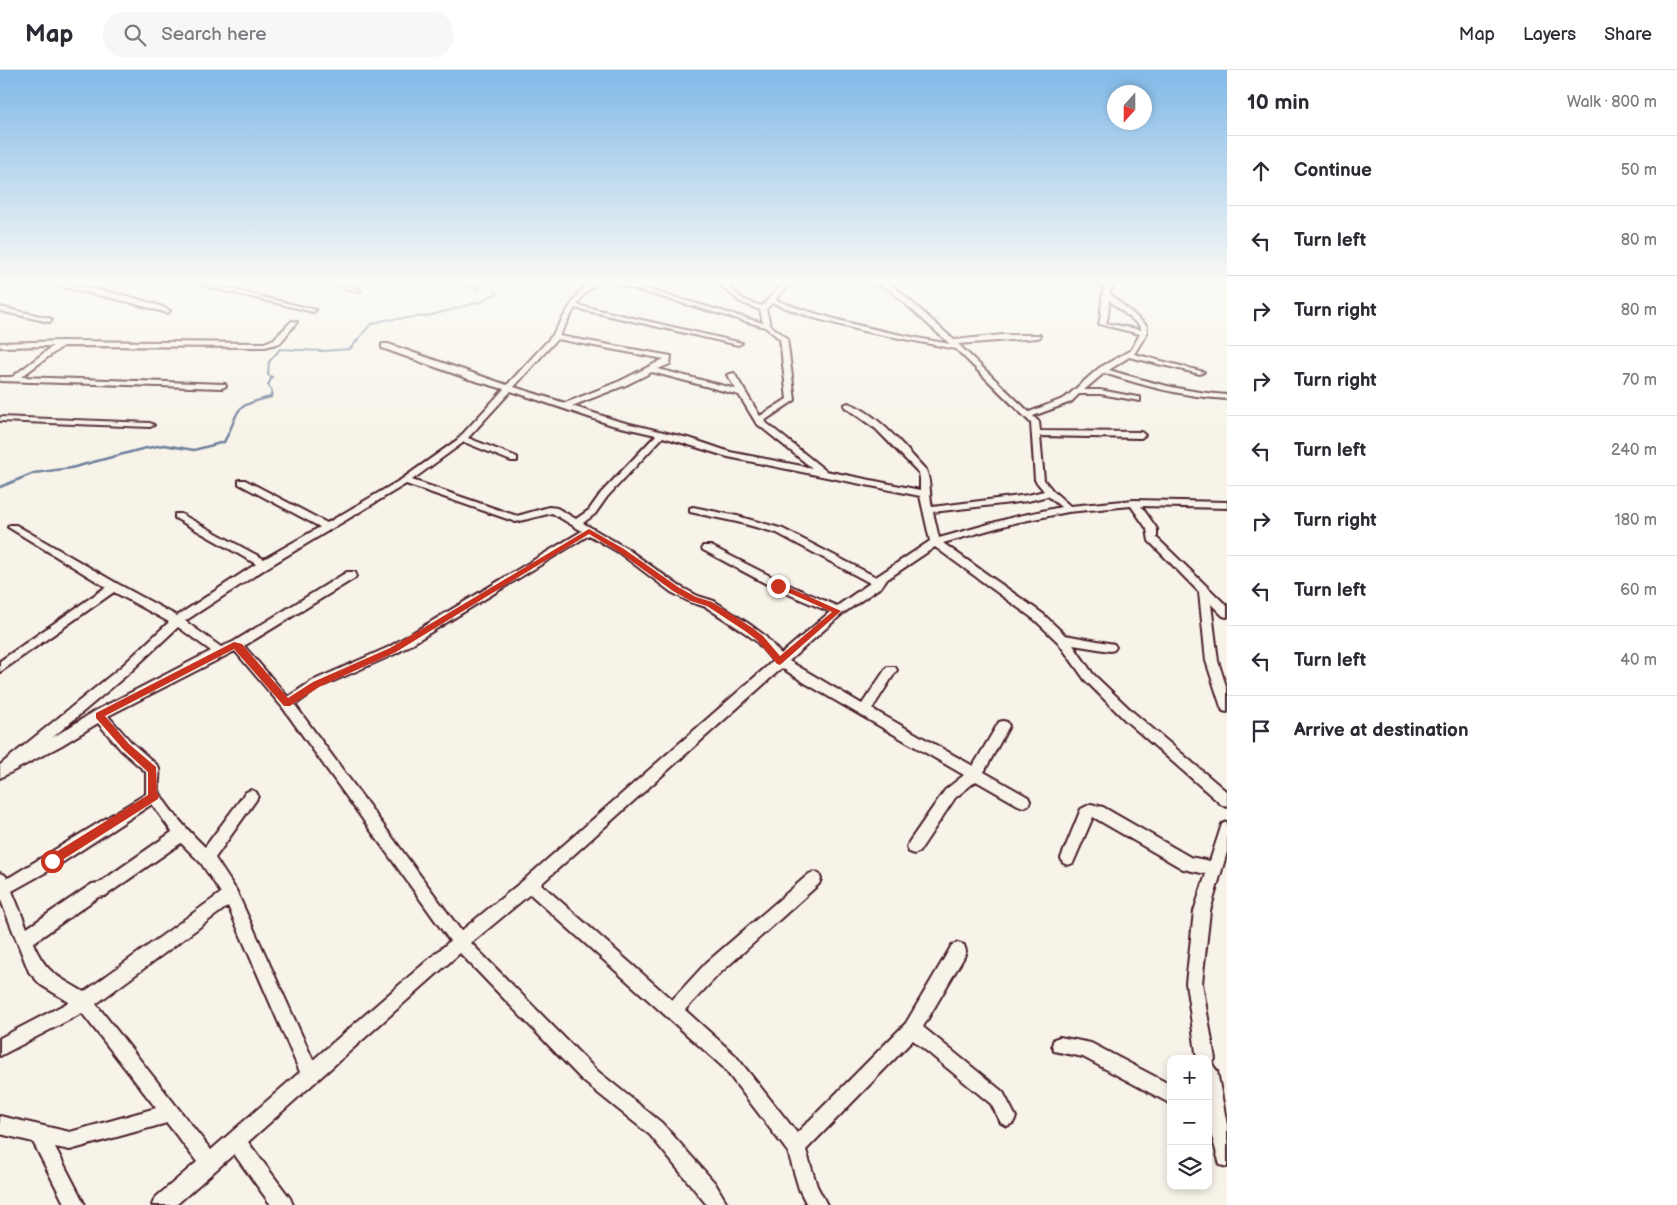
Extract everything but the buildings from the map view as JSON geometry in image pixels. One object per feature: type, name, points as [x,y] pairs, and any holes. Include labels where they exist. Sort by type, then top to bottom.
[{"type":"street","points":[[0,345],[62,343],[269,344],[277,341],[282,335]]},
{"type":"street","points":[[702,335],[738,343]]},
{"type":"street","points":[[759,421],[789,402],[791,397],[783,338],[779,335]]},
{"type":"street","points":[[884,335],[955,345],[997,337],[1038,336]]},
{"type":"street","points":[[945,335],[1034,422],[1040,480],[1050,493],[1068,509]]},
{"type":"street","points":[[1028,415],[1068,400],[1102,370],[1129,355],[1137,348],[1143,335]]},
{"type":"street","points":[[5,769],[125,670],[177,621],[264,564],[404,481],[464,439],[555,337],[668,358],[667,362],[623,383],[564,406]]},
{"type":"street","points":[[14,379],[62,343]]},
{"type":"street","points":[[385,346],[615,423],[728,454],[924,494]]},
{"type":"street","points":[[1129,355],[1200,372]]},
{"type":"street","points":[[650,369],[744,394]]},
{"type":"street","points":[[1102,370],[1147,384],[1202,395],[1227,397]]},
{"type":"street","points":[[731,375],[759,421],[823,473]]},
{"type":"street","points":[[0,379],[222,386]]},
{"type":"street","points":[[1202,395],[1211,388]]},
{"type":"street","points":[[1078,392],[1100,392],[1137,399]]},
{"type":"street","points":[[848,406],[860,412],[889,434],[923,472],[925,479],[924,494],[935,542],[1039,617],[1062,639],[1089,677],[1129,716],[1227,801]]},
{"type":"street","points":[[0,418],[150,425]]},
{"type":"street","points":[[1036,434],[1141,434]]},
{"type":"street","points":[[577,523],[595,508],[604,495],[661,435]]},
{"type":"street","points":[[464,439],[514,460]]},
{"type":"street","points":[[404,481],[516,520],[551,509],[622,550],[675,589],[694,599],[710,604],[748,629],[760,638],[780,662],[1023,801]]},
{"type":"street","points":[[242,482],[326,526]]},
{"type":"street","points":[[928,510],[1028,498],[1050,493]]},
{"type":"street","points":[[1134,503],[1152,529],[1152,539],[1227,613]]},
{"type":"street","points":[[162,1205],[460,942],[530,884],[838,611],[878,583],[882,577],[935,542],[1014,520],[1068,509],[1134,503],[1227,504]]},
{"type":"street","points":[[693,510],[737,519],[780,531],[878,583]]},
{"type":"street","points":[[178,516],[264,564]]},
{"type":"street","points":[[13,526],[114,587],[177,621],[220,652]]},
{"type":"street","points":[[287,704],[316,684],[393,650],[589,531]]},
{"type":"street","points":[[707,548],[778,586],[838,611]]},
{"type":"street","points":[[5,769],[99,715],[220,652],[237,646],[351,575]]},
{"type":"street","points":[[0,668],[114,587]]},
{"type":"street","points":[[1204,591],[1212,661],[1227,707]]},
{"type":"street","points":[[1062,639],[1110,647]]},
{"type":"street","points":[[237,646],[287,704],[460,942],[589,1075],[656,1129],[708,1190],[718,1205]]},
{"type":"street","points":[[865,710],[891,670]]},
{"type":"street","points":[[99,715],[126,746],[153,770],[152,793],[182,834],[206,858],[231,895],[310,1074]]},
{"type":"street","points":[[914,847],[950,794],[976,773],[1004,726]]},
{"type":"street","points":[[154,796],[14,883],[1,885],[34,966],[47,979],[83,1003],[97,1017],[209,1163]]},
{"type":"street","points":[[206,858],[251,796]]},
{"type":"street","points":[[1068,858],[1086,814],[1091,810],[1098,812],[1188,864],[1215,869]]},
{"type":"street","points":[[1205,1055],[1194,983],[1202,911],[1227,829]]},
{"type":"street","points":[[24,940],[97,889],[100,892],[182,834]]},
{"type":"street","points":[[673,1011],[712,969],[814,879]]},
{"type":"street","points":[[530,884],[729,1061],[796,1147],[809,1188],[817,1205]]},
{"type":"street","points":[[0,1047],[83,1003],[231,895]]},
{"type":"street","points":[[796,1147],[912,1029],[958,951]]},
{"type":"street","points":[[912,1029],[996,1098],[1007,1117]]},
{"type":"street","points":[[1060,1045],[1085,1049],[1167,1093]]},
{"type":"street","points":[[0,1125],[70,1141],[170,1112]]},
{"type":"street","points":[[1212,1118],[1223,1138],[1227,1158]]},
{"type":"street","points":[[38,1133],[75,1205]]},
{"type":"street","points":[[234,1140],[283,1205]]},
{"type":"waterway","points":[[271,395],[272,391],[268,385],[272,377],[268,375],[269,362],[280,349],[322,351],[350,349],[362,335]]},
{"type":"waterway","points":[[0,487],[34,473],[71,468],[142,449],[164,445],[194,450],[224,442],[235,417],[242,407],[271,397],[272,394]]},
{"type":"route","points":[[52,861],[154,796],[152,793],[153,770],[126,746],[99,715],[234,645],[240,647],[287,704],[316,684],[381,657],[589,531],[622,550],[675,589],[694,599],[710,604],[748,629],[760,638],[780,662],[838,611],[778,586]]}]
